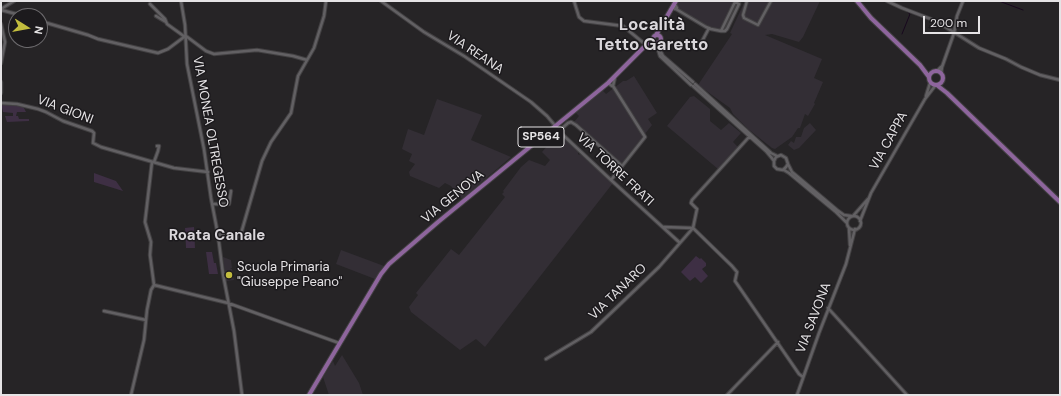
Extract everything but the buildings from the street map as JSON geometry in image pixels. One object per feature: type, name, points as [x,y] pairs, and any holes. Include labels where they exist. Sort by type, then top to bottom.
[{"type":"main road","points":[[656,39],[676,1]]},
{"type":"main road","points":[[857,1],[871,18],[920,65],[929,77],[930,83],[947,93],[1060,202]]},
{"type":"main road","name":"VIA GENOVA","points":[[309,395],[381,274],[389,264],[555,126],[611,84],[615,76],[646,45],[656,39]]},
{"type":"main road","points":[[920,65],[932,72],[939,72],[943,77],[944,87],[947,93]]},
{"type":"main road","points":[[929,77],[932,72]]},
{"type":"main road","points":[[936,86],[943,82]]},
{"type":"street","points":[[1,10],[14,1]]},
{"type":"street","name":"VIA MONEA OLTREGESSO","points":[[181,1],[187,64],[208,172],[221,261],[236,344],[242,395]]},
{"type":"street","points":[[218,235],[226,234],[240,237],[262,161],[274,138],[290,116],[298,76],[315,45],[324,16],[326,1]]},
{"type":"street","name":"VIA REANA","points":[[381,1],[424,32],[464,56],[531,102],[547,116],[555,126]]},
{"type":"street","points":[[574,1],[579,17],[584,21],[624,26],[646,45]]},
{"type":"street","points":[[747,1],[742,15],[744,18],[758,25],[771,1]]},
{"type":"street","points":[[887,1],[946,26],[954,33],[979,48],[1026,69],[1060,80]]},
{"type":"street","points":[[939,72],[954,33],[957,16],[963,1]]},
{"type":"street","points":[[674,7],[709,28],[721,31],[724,31],[727,29],[739,4],[735,2],[721,31]]},
{"type":"street","points":[[150,4],[166,22]]},
{"type":"street","points":[[156,16],[184,37],[206,51],[214,54],[257,50],[307,60]]},
{"type":"street","points":[[48,23],[98,39],[158,53],[168,49],[184,37]]},
{"type":"street","points":[[1,24],[5,42],[1,63]]},
{"type":"street","points":[[699,47],[709,28]]},
{"type":"street","points":[[656,39],[660,56],[693,84],[771,152],[778,156],[785,156],[792,172],[844,215],[858,218],[860,225],[855,229],[849,228],[847,223],[789,173],[775,168],[774,161],[766,151],[693,84]]},
{"type":"street","points":[[1,82],[1,93]]},
{"type":"street","points":[[925,99],[930,83]]},
{"type":"street","points":[[611,84],[645,137],[611,180]]},
{"type":"street","points":[[925,99],[936,86]]},
{"type":"street","name":"VIA CAPPA","points":[[860,221],[871,193],[925,99]]},
{"type":"street","name":"VIA GIONI","points":[[1,103],[23,106],[46,112],[63,121],[94,132],[92,142],[94,144],[175,168],[208,172]]},
{"type":"street","points":[[560,131],[571,122],[622,166]]},
{"type":"street","name":"VIA TORRE FRATI","points":[[555,126],[611,180],[680,242]]},
{"type":"street","points":[[693,228],[697,210],[691,203],[692,200],[749,137]]},
{"type":"street","points":[[131,395],[144,340],[150,295],[154,285],[150,255],[151,242],[145,222],[153,162],[159,146],[157,146]]},
{"type":"street","points":[[774,161],[778,156]]},
{"type":"street","points":[[783,170],[788,164]]},
{"type":"street","points":[[212,204],[230,204],[231,191]]},
{"type":"street","name":"VIA CAPPA","points":[[852,216],[871,193]]},
{"type":"street","points":[[847,223],[848,219],[852,216]]},
{"type":"street","points":[[663,227],[693,228],[736,271],[735,281],[803,377]]},
{"type":"street","name":"VIA TANARO","points":[[546,359],[591,332],[659,267],[693,228]]},
{"type":"street","name":"VIA SAVONA","points":[[849,228],[850,248]]},
{"type":"street","name":"VIA SAVONA","points":[[797,395],[828,308],[846,264],[855,229]]},
{"type":"street","points":[[154,285],[228,303],[340,343]]},
{"type":"street","points":[[828,308],[907,395]]},
{"type":"street","points":[[104,311],[146,320]]},
{"type":"street","points":[[728,395],[778,342]]},
{"type":"shaded area","points":[[677,1],[742,1],[726,33],[708,29],[674,10],[673,9]]},
{"type":"shaded area","points":[[745,1],[820,1],[803,37],[799,42],[772,34],[765,35],[822,59],[814,78],[823,82],[814,103],[815,104],[808,116],[805,114],[800,128],[798,128],[792,137],[775,149],[748,129],[733,114],[730,108],[698,85],[732,34],[730,33]]},
{"type":"shaded area","points":[[634,76],[657,113],[648,119],[652,125],[621,164],[574,122],[579,116],[575,112],[602,90],[606,94],[623,81],[626,81]]},
{"type":"shaded area","points":[[694,96],[710,109],[710,121],[721,130],[729,123],[741,133],[733,142],[738,147],[718,169],[667,126],[690,97]]},
{"type":"shaded area","points":[[437,99],[482,115],[471,140],[511,157],[462,199],[451,186],[445,183],[439,188],[410,176],[409,172],[415,164],[409,161],[412,154],[402,149],[408,129],[424,135]]},
{"type":"shaded area","points":[[1,104],[23,106],[26,112],[17,112],[16,116],[18,116],[19,119],[29,119],[29,121],[7,122],[5,116],[13,116],[13,113],[3,112]]},
{"type":"shaded area","points":[[810,123],[816,130],[799,148],[794,150],[788,145],[791,141],[794,143],[796,137],[801,137],[804,128]]},
{"type":"shaded area","points":[[556,130],[578,151],[579,155],[580,154],[613,183],[485,347],[476,339],[460,350],[411,312],[409,307],[418,295],[416,293],[451,249],[459,255],[505,197],[502,194],[504,192],[503,191],[521,167],[529,160],[545,166],[550,160],[542,152],[549,144],[544,140]]},
{"type":"shaded area","points":[[94,173],[116,181],[123,191],[94,182]]},
{"type":"shaded area","points":[[194,227],[195,248],[186,248],[185,228]]},
{"type":"shaded area","points":[[341,250],[384,266],[375,279],[336,264]]},
{"type":"shaded area","points":[[206,252],[212,252],[218,274],[209,274]]},
{"type":"shaded area","points":[[696,256],[700,259],[701,258],[706,263],[706,266],[702,269],[708,276],[701,283],[695,277],[690,281],[681,272]]},
{"type":"shaded area","points":[[223,257],[231,260],[232,268],[230,269],[232,269],[234,280],[226,281]]},
{"type":"shaded area","points":[[342,355],[359,383],[363,395],[329,395],[323,377],[333,361],[335,366]]},
{"type":"waterway","points":[[999,1],[1023,10]]},
{"type":"waterway","points":[[902,34],[910,14],[905,10]]},
{"type":"place","name":"Scuola Primaria \"Giuseppe Peano\"","points":[[229,275]]},
{"type":"district","name":"Località Tetto Garetto","points":[[652,36]]},
{"type":"district","name":"Roata Canale","points":[[217,236]]}]
